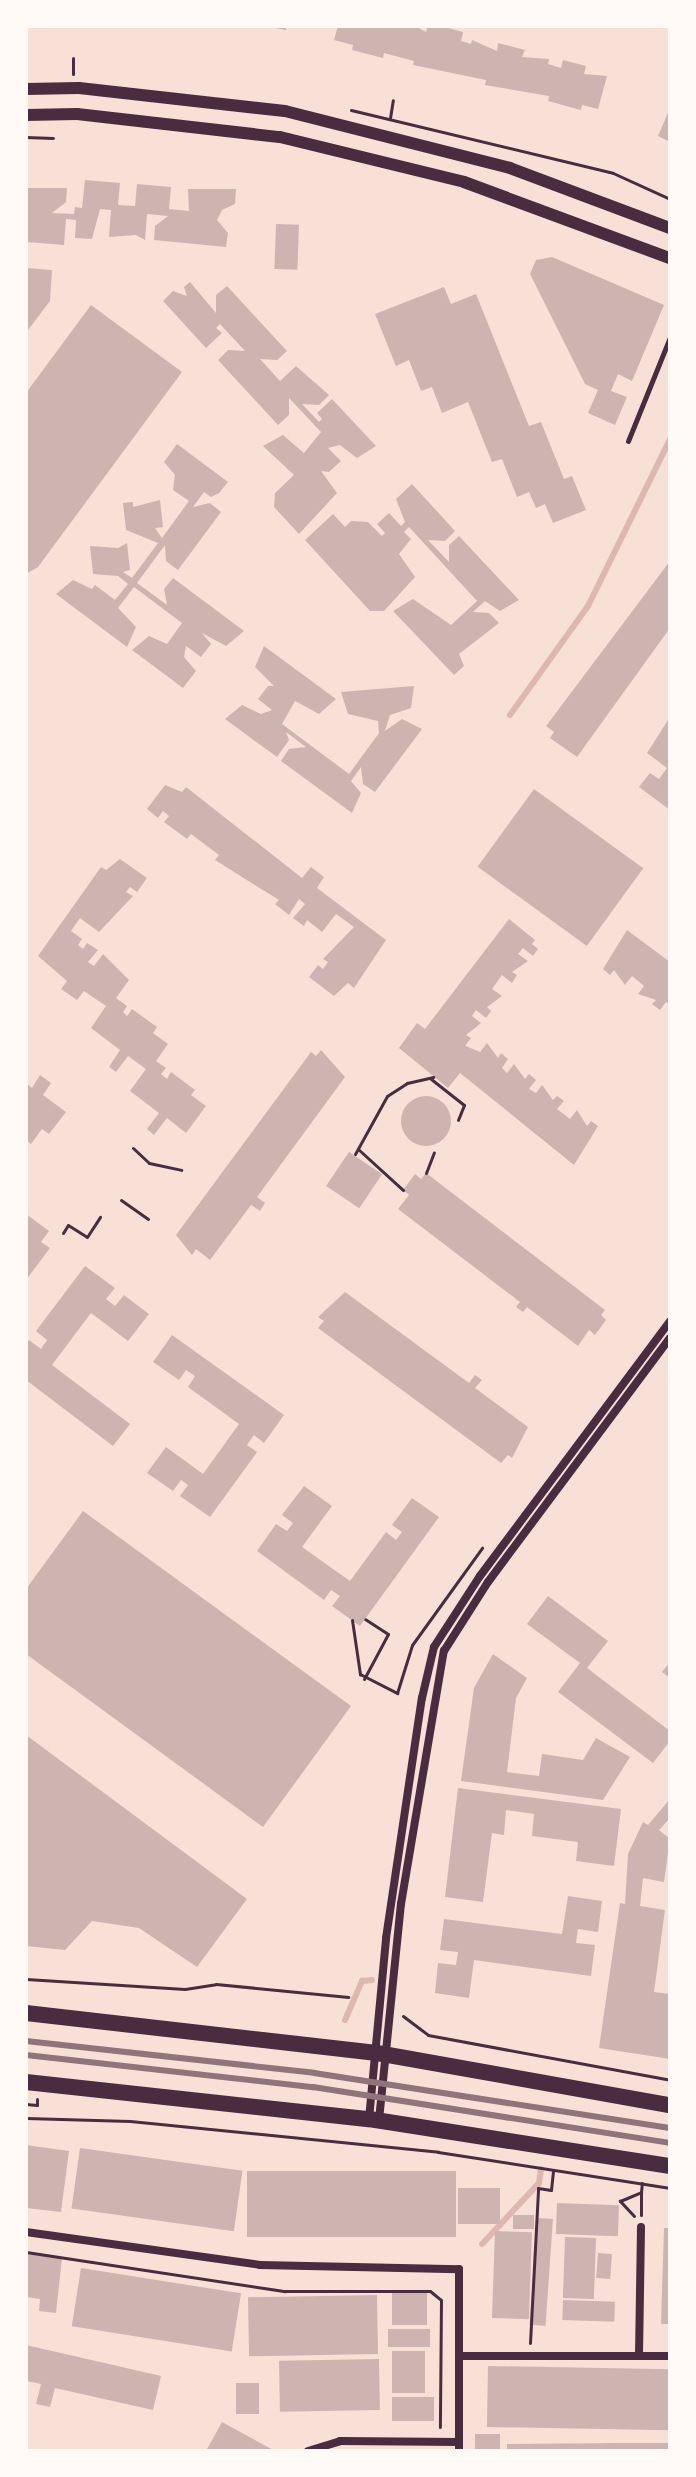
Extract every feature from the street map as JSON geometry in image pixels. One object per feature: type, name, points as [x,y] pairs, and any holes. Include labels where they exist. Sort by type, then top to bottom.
[{"type":"main road","points":[[26,2013],[382,2054],[670,2105]]},
{"type":"main road","points":[[26,2082],[374,2119],[670,2166]]},
{"type":"street","points":[[26,89],[79,88],[285,111],[510,168],[670,228]]},
{"type":"street","points":[[26,115],[77,114],[280,137],[488,189],[670,258]]},
{"type":"street","points":[[382,2054],[386,1938],[422,1698],[434,1647],[480,1576],[669,1324]]},
{"type":"street","points":[[374,2119],[401,1904],[444,1651],[488,1582],[670,1338]]},
{"type":"street","points":[[639,2355],[641,2227]]},
{"type":"street","points":[[26,2232],[260,2265],[457,2268],[462,2356],[459,2446],[440,2442],[340,2441],[308,2451]]},
{"type":"street","points":[[462,2356],[670,2356]]},
{"type":"lane","points":[[628,441],[670,337]]},
{"type":"path","points":[[73,58],[74,70]]},
{"type":"path","points":[[390,118],[393,100]]},
{"type":"path","points":[[26,137],[53,138]]},
{"type":"path","points":[[613,173],[670,199]]},
{"type":"path","points":[[403,1190],[357,1151],[387,1096],[407,1083],[432,1078],[464,1105],[458,1120]]},
{"type":"path","points":[[133,1148],[149,1163],[181,1170]]},
{"type":"path","points":[[426,1173],[434,1152]]},
{"type":"path","points":[[121,1200],[148,1219]]},
{"type":"path","points":[[63,1233],[68,1225],[87,1237],[100,1217]]},
{"type":"path","points":[[364,1679],[397,1693],[412,1645],[481,1547]]},
{"type":"path","points":[[364,1679],[388,1634],[365,1619]]},
{"type":"path","points":[[352,1620],[364,1679]]},
{"type":"path","points":[[26,1979],[185,1989],[216,1984],[348,1997]]},
{"type":"path","points":[[399,2006],[412,2027],[428,2035],[670,2080]]},
{"type":"path","points":[[26,2118],[130,2121],[438,2152],[670,2188]]},
{"type":"path","points":[[530,2343],[538,2188],[551,2190],[553,2169]]},
{"type":"path","points":[[641,2192],[620,2201],[621,2208],[641,2220],[642,2183]]},
{"type":"path","points":[[26,2252],[285,2291],[436,2293],[441,2300],[440,2442]]},
{"type":"building","points":[[264,26],[286,26],[286,30]]},
{"type":"building","points":[[338,26],[415,26],[426,32],[428,26],[441,26],[463,32],[461,41],[471,44],[472,40],[497,51],[498,43],[525,50],[522,57],[549,59],[548,64],[561,68],[563,60],[586,66],[584,74],[607,76],[598,109],[582,105],[581,110],[548,101],[549,96],[485,85],[486,80],[413,65],[414,61],[384,53],[383,58],[352,50],[353,45],[334,40]]},
{"type":"building","points":[[670,108],[670,142],[658,136]]},
{"type":"building","points":[[85,180],[120,183],[118,205],[135,206],[137,184],[171,187],[169,209],[189,211],[188,189],[236,189],[235,204],[222,210],[217,220],[228,233],[226,247],[154,240],[155,226],[168,216],[147,214],[145,240],[136,235],[109,237],[111,210],[100,209],[92,239],[75,238],[76,220],[66,219],[64,245],[27,242],[26,188],[67,188],[66,202],[52,213],[74,214],[75,207],[82,208]]},
{"type":"building","points":[[276,224],[299,225],[297,270],[274,269]]},
{"type":"building","points":[[552,257],[664,305],[632,381],[618,374],[611,391],[627,397],[615,425],[588,413],[598,390],[585,384],[530,274],[536,260]]},
{"type":"building","points":[[26,268],[52,270],[50,301],[28,330]]},
{"type":"building","points":[[190,282],[216,313],[216,295],[227,286],[287,351],[277,360],[260,359],[280,381],[296,366],[329,395],[319,405],[302,404],[319,422],[322,419],[317,413],[332,399],[376,446],[357,458],[340,445],[328,448],[341,461],[329,472],[321,471],[337,493],[299,534],[274,507],[275,493],[294,475],[263,446],[283,435],[304,453],[321,432],[289,398],[289,415],[278,425],[218,360],[228,350],[245,351],[220,324],[216,328],[222,333],[206,348],[163,301],[173,291],[187,296],[184,287]]},
{"type":"building","points":[[444,287],[451,304],[476,294],[529,426],[541,422],[564,479],[572,476],[586,510],[553,523],[545,504],[536,508],[529,492],[517,497],[502,459],[492,462],[468,402],[442,413],[432,387],[421,391],[409,360],[396,366],[375,314]]},
{"type":"building","points":[[91,305],[182,372],[38,567],[26,574],[26,393]]},
{"type":"building","points":[[177,444],[228,482],[211,497],[204,492],[193,507],[210,503],[221,512],[178,570],[166,561],[165,545],[137,583],[167,605],[164,589],[173,578],[244,631],[226,646],[202,633],[211,644],[201,657],[186,646],[184,657],[196,671],[183,688],[132,650],[149,636],[167,644],[182,623],[134,587],[118,608],[136,627],[127,647],[56,594],[73,580],[92,589],[95,585],[115,600],[128,584],[118,576],[93,574],[90,546],[118,548],[127,543],[130,570],[123,572],[132,578],[158,543],[126,530],[123,503],[133,502],[133,507],[160,500],[163,527],[155,528],[162,538],[189,501],[173,490],[175,475],[164,462]]},
{"type":"building","points":[[412,484],[455,531],[445,541],[428,540],[449,562],[449,545],[459,536],[519,600],[500,611],[485,601],[473,612],[489,613],[499,623],[459,654],[464,666],[454,675],[393,611],[413,599],[451,625],[477,601],[409,527],[404,532],[411,539],[399,554],[415,577],[384,611],[370,611],[305,540],[333,514],[345,527],[351,521],[368,522],[382,536],[385,533],[377,524],[389,513],[401,526],[405,522],[396,499]]},
{"type":"building","points":[[670,561],[670,628],[577,757],[550,738],[554,732],[546,726]]},
{"type":"building","points":[[264,646],[336,699],[319,714],[295,701],[282,724],[349,774],[379,733],[378,721],[348,714],[341,692],[414,686],[411,708],[390,715],[385,731],[402,719],[422,729],[375,792],[363,784],[361,767],[351,781],[361,793],[352,813],[281,761],[289,749],[306,747],[286,732],[289,740],[277,757],[225,719],[242,705],[261,714],[272,710],[258,699],[268,686],[274,686],[255,667]]},
{"type":"building","points":[[670,717],[670,810],[639,787],[650,773],[659,779],[667,768],[647,753]]},
{"type":"building","points":[[165,785],[182,792],[186,787],[302,878],[311,867],[324,877],[317,888],[386,940],[354,988],[348,983],[334,996],[309,977],[318,965],[323,969],[328,962],[323,959],[354,927],[336,914],[322,932],[307,920],[304,926],[293,918],[305,904],[299,899],[289,915],[275,904],[279,900],[215,860],[219,855],[191,834],[187,839],[164,822],[169,816],[163,811],[158,818],[147,809]]},
{"type":"building","points":[[534,789],[643,868],[587,946],[478,867]]},
{"type":"building","points":[[120,859],[147,878],[137,892],[130,887],[126,892],[133,896],[99,932],[80,918],[71,931],[82,939],[78,945],[83,949],[87,943],[98,950],[88,962],[94,966],[103,954],[129,980],[116,998],[127,1006],[123,1012],[127,1016],[132,1009],[157,1027],[153,1033],[168,1044],[156,1061],[166,1068],[161,1074],[167,1079],[171,1072],[195,1090],[191,1095],[206,1106],[186,1133],[167,1118],[154,1135],[147,1129],[159,1113],[130,1091],[146,1069],[128,1056],[116,1072],[109,1067],[120,1050],[91,1028],[106,1006],[84,991],[77,1000],[61,989],[67,981],[38,956],[101,867],[106,870]]},
{"type":"building","points":[[509,919],[535,940],[532,944],[538,949],[533,956],[523,948],[518,954],[528,961],[512,972],[517,975],[512,983],[502,975],[492,989],[502,996],[487,1007],[491,1011],[486,1018],[476,1010],[472,1016],[481,1023],[466,1035],[471,1038],[465,1046],[480,1052],[487,1043],[498,1058],[501,1053],[508,1059],[502,1068],[507,1073],[514,1064],[525,1079],[529,1074],[536,1080],[529,1089],[536,1093],[542,1085],[553,1100],[557,1096],[564,1101],[557,1109],[570,1119],[577,1110],[587,1126],[591,1121],[598,1126],[574,1165],[460,1073],[448,1088],[399,1048],[417,1023],[425,1029]]},
{"type":"building","points":[[627,930],[670,962],[670,1004],[666,1002],[660,1010],[652,1004],[656,1000],[638,994],[644,986],[632,976],[625,985],[614,970],[610,975],[603,969]]},
{"type":"building","points":[[321,1050],[345,1077],[257,1197],[265,1203],[260,1211],[251,1205],[210,1260],[196,1249],[192,1255],[176,1235],[311,1052],[316,1056]]},
{"type":"building","points":[[40,1075],[51,1083],[43,1095],[66,1112],[49,1134],[42,1129],[31,1144],[26,1140],[26,1083],[32,1088]]},
{"type":"building","points":[[426,1096],[444,1103],[451,1121],[444,1139],[426,1146],[408,1139],[401,1121],[408,1103]]},
{"type":"building","points":[[349,1152],[382,1174],[359,1208],[326,1186]]},
{"type":"building","points":[[426,1173],[605,1310],[601,1315],[606,1320],[595,1335],[589,1330],[578,1346],[527,1307],[523,1312],[516,1307],[520,1302],[398,1209],[409,1195],[403,1190],[415,1174],[421,1179]]},
{"type":"building","points":[[26,1214],[49,1231],[41,1242],[50,1248],[26,1280]]},
{"type":"building","points":[[85,1266],[115,1288],[106,1299],[115,1306],[124,1295],[149,1314],[128,1341],[91,1313],[52,1365],[130,1424],[113,1446],[26,1380],[26,1344],[29,1340],[41,1349],[47,1340],[36,1331]]},
{"type":"building","points":[[345,1292],[469,1383],[475,1375],[482,1380],[475,1388],[528,1427],[512,1458],[508,1455],[501,1463],[318,1328],[324,1321],[318,1317]]},
{"type":"building","points":[[172,1335],[284,1415],[264,1443],[254,1435],[247,1445],[257,1452],[210,1517],[180,1496],[188,1485],[181,1480],[173,1491],[147,1473],[166,1447],[203,1474],[239,1424],[188,1387],[195,1376],[186,1370],[179,1380],[153,1362]]},
{"type":"building","points":[[304,1486],[332,1506],[302,1547],[350,1581],[386,1532],[396,1540],[402,1532],[392,1525],[412,1498],[439,1517],[360,1626],[332,1606],[340,1596],[331,1590],[324,1600],[257,1551],[276,1524],[287,1531],[293,1523],[282,1515]]},
{"type":"building","points":[[83,1511],[351,1706],[263,1827],[26,1654],[26,1589]]},
{"type":"building","points":[[548,1596],[608,1641],[587,1668],[670,1731],[670,1741],[653,1763],[558,1692],[580,1663],[527,1624]]},
{"type":"building","points":[[493,1654],[527,1678],[516,1698],[507,1772],[539,1776],[542,1754],[583,1760],[596,1738],[630,1757],[603,1800],[461,1781],[474,1688]]},
{"type":"building","points":[[670,1662],[670,1678],[662,1672]]},
{"type":"building","points":[[26,1735],[247,1899],[197,1967],[139,1928],[92,1921],[65,1950],[26,1946]]},
{"type":"building","points":[[458,1788],[621,1809],[614,1866],[576,1861],[578,1842],[532,1836],[534,1814],[506,1810],[504,1835],[492,1833],[483,1902],[445,1897]]},
{"type":"building","points":[[670,1799],[670,1818],[659,1830],[670,1839],[664,1882],[643,1878],[640,1906],[665,1910],[654,1992],[670,1994],[670,2059],[599,2048],[620,1903],[625,1904],[628,1854],[643,1822],[648,1825]]},
{"type":"building","points":[[568,1896],[602,1901],[598,1932],[578,1929],[576,1943],[595,1945],[591,1976],[474,1960],[469,1998],[435,1993],[438,1963],[456,1965],[458,1952],[440,1950],[444,1919],[562,1934]]},
{"type":"building","points":[[26,2145],[69,2151],[61,2212],[26,2208]]},
{"type":"building","points":[[80,2148],[242,2171],[234,2231],[72,2208]]},
{"type":"building","points":[[247,2171],[456,2171],[456,2237],[247,2237]]},
{"type":"building","points":[[458,2188],[500,2188],[500,2224],[458,2224]]},
{"type":"building","points":[[557,2203],[619,2205],[618,2236],[556,2234]]},
{"type":"building","points":[[513,2215],[534,2215],[534,2229],[513,2229]]},
{"type":"building","points":[[537,2218],[553,2219],[545,2326],[530,2325]]},
{"type":"building","points":[[664,2228],[670,2228],[670,2324],[661,2324]]},
{"type":"building","points":[[495,2231],[532,2232],[529,2319],[492,2318]]},
{"type":"building","points":[[565,2237],[596,2238],[594,2299],[563,2298]]},
{"type":"building","points":[[598,2253],[612,2254],[610,2279],[596,2278]]},
{"type":"building","points":[[26,2254],[62,2258],[56,2313],[39,2311],[40,2299],[26,2297]]},
{"type":"building","points":[[81,2268],[241,2293],[232,2352],[72,2326]]},
{"type":"building","points":[[392,2293],[427,2293],[427,2325],[392,2325]]},
{"type":"building","points":[[377,2295],[378,2354],[249,2356],[248,2297]]},
{"type":"building","points":[[563,2300],[615,2302],[614,2322],[562,2320]]},
{"type":"building","points":[[388,2329],[430,2329],[430,2347],[388,2347]]},
{"type":"building","points":[[26,2345],[161,2376],[153,2410],[55,2388],[50,2407],[36,2404],[41,2384],[26,2381]]},
{"type":"building","points":[[392,2351],[425,2351],[425,2393],[392,2393]]},
{"type":"building","points":[[379,2359],[380,2410],[280,2412],[279,2361]]},
{"type":"building","points":[[488,2366],[670,2369],[669,2430],[487,2427]]},
{"type":"building","points":[[236,2383],[259,2383],[259,2414],[236,2414]]},
{"type":"building","points":[[392,2397],[434,2397],[434,2421],[392,2421]]},
{"type":"building","points":[[222,2422],[275,2451],[206,2451]]},
{"type":"building","points":[[475,2434],[500,2434],[500,2451],[475,2451]]},
{"type":"building","points":[[670,2443],[670,2451],[507,2451],[507,2444]]},
{"type":"waterway","points":[[510,715],[588,606],[670,439]]},
{"type":"waterway","points":[[345,2020],[362,1981],[372,1980]]},
{"type":"waterway","points":[[482,2244],[539,2183],[541,2169]]},
{"type":"railway","points":[[26,2041],[314,2073],[670,2128]]},
{"type":"railway","points":[[26,2055],[313,2087],[670,2143]]}]
